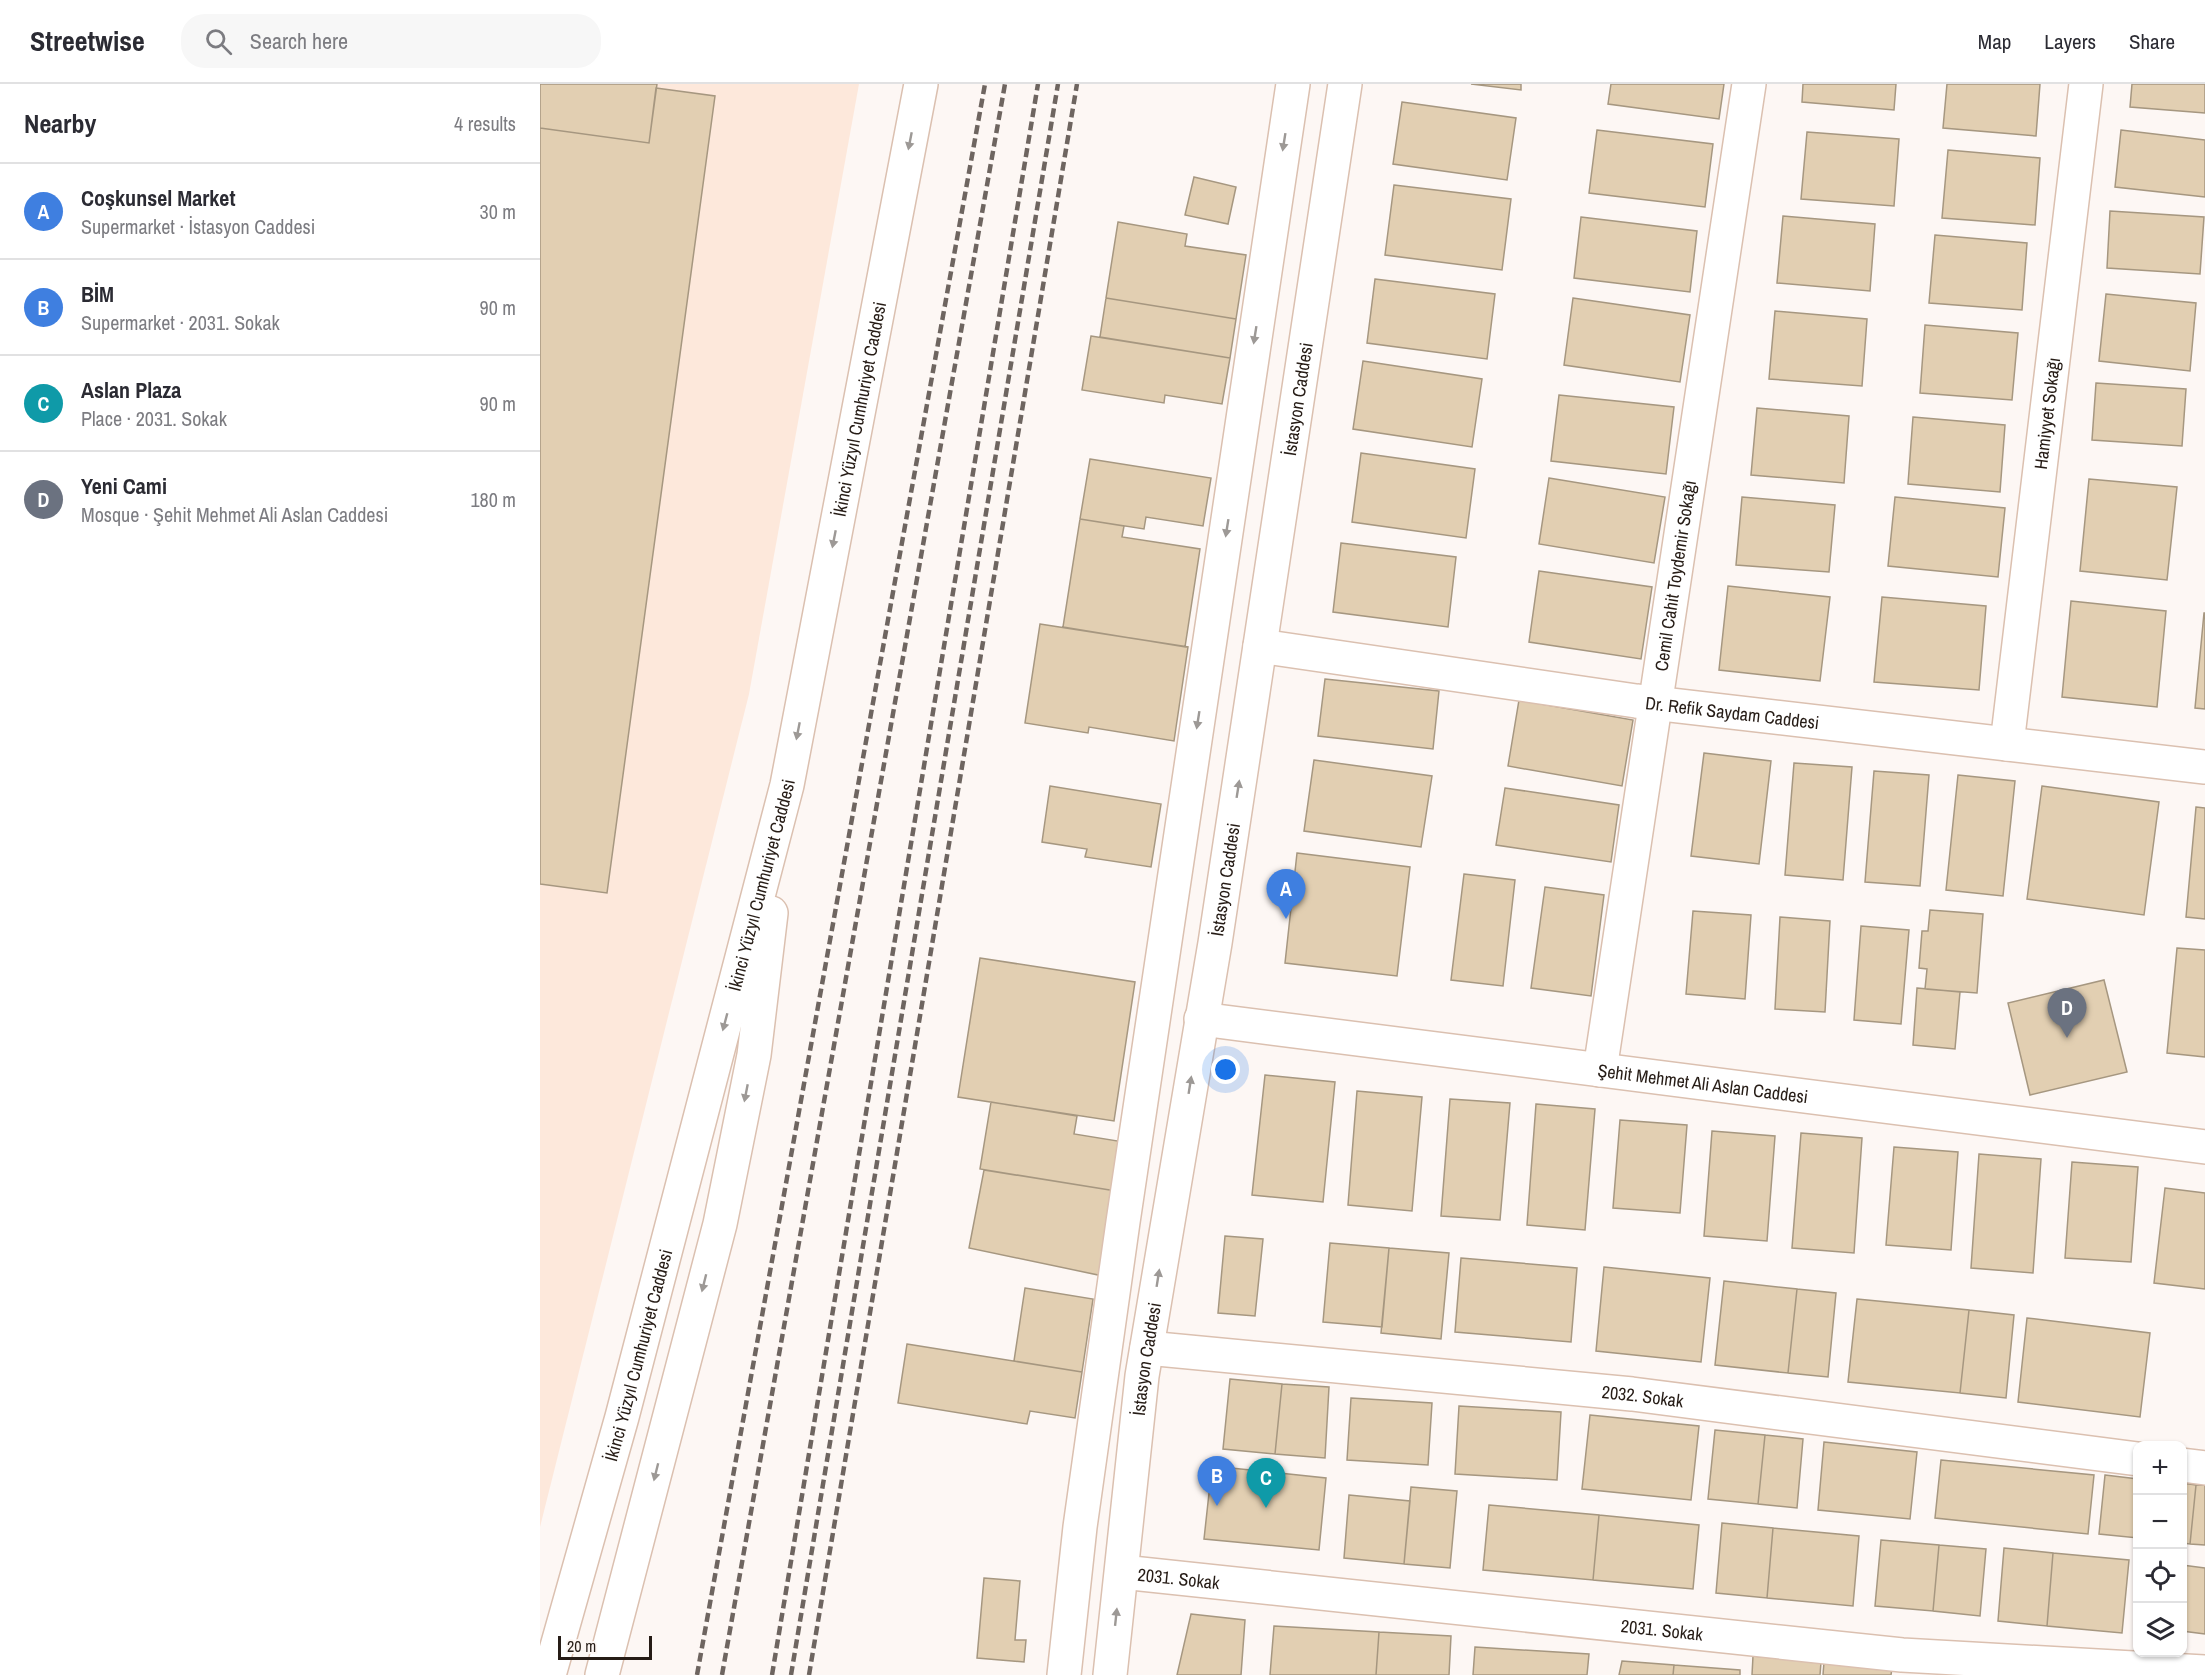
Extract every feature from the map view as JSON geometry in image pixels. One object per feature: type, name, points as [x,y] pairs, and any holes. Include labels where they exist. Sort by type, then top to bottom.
[{"type":"main road","name":"İkinci Yüzyıl Cumhuriyet Caddesi","points":[[549,1675],[622,1417],[787,785],[921,84]]},
{"type":"main road","points":[[1064,1675],[1080,1527],[1123,1222],[1293,84]]},
{"type":"main road","name":"İstasyon Caddesi","points":[[1110,1675],[1147,1348],[1215,943],[1345,84]]},
{"type":"main road","name":"Cemil Cahit Toydemir Sokağı","points":[[1600,1070],[1749,84]]},
{"type":"main road","name":"Hamiyyet Sokağı","points":[[2007,744],[2086,84]]},
{"type":"main road","name":"Dr. Refik Saydam Caddesi","points":[[1260,646],[1656,703],[2205,767]]},
{"type":"main road","points":[[602,1675],[720,1224],[754,1055],[787,785]]},
{"type":"main road","name":"Şehit Mehmet Ali Aslan Caddesi","points":[[1201,1019],[2205,1147]]},
{"type":"main road","name":"2032. Sokak","points":[[1147,1348],[1632,1394],[2133,1458]]},
{"type":"main road","points":[[2187,1466],[2205,1468]]},
{"type":"main road","name":"2031. Sokak","points":[[1122,1572],[1901,1665],[2205,1672]]},
{"type":"shaded area","points":[[540,84],[859,84],[749,694],[540,1527]]},
{"type":"building","points":[[540,84],[657,84],[649,143],[540,128]]},
{"type":"building","points":[[1471,84],[1521,84],[1521,90]]},
{"type":"building","points":[[1611,84],[1724,84],[1719,119],[1608,104]]},
{"type":"building","points":[[1803,84],[1896,84],[1894,110],[1802,102]]},
{"type":"building","points":[[1947,84],[2040,84],[2036,136],[1943,128]]},
{"type":"building","points":[[2132,84],[2205,84],[2205,113],[2130,107]]},
{"type":"building","points":[[656,88],[715,96],[607,893],[540,884],[540,128],[649,143]]},
{"type":"building","points":[[1402,102],[1516,118],[1507,180],[1393,164]]},
{"type":"building","points":[[1597,130],[1713,144],[1705,207],[1589,193]]},
{"type":"building","points":[[2121,130],[2205,140],[2205,197],[2115,187]]},
{"type":"building","points":[[1807,132],[1899,139],[1894,206],[1801,199]]},
{"type":"building","points":[[1948,150],[2040,158],[2035,225],[1942,218]]},
{"type":"building","points":[[1194,177],[1236,187],[1228,224],[1185,215]]},
{"type":"building","points":[[1394,185],[1511,199],[1502,270],[1385,255]]},
{"type":"building","points":[[2110,211],[2204,217],[2200,274],[2107,268]]},
{"type":"building","points":[[1783,216],[1875,224],[1870,291],[1777,283]]},
{"type":"building","points":[[1581,217],[1697,231],[1690,292],[1574,278]]},
{"type":"building","points":[[1118,222],[1187,234],[1185,246],[1246,255],[1236,319],[1106,298]]},
{"type":"building","points":[[1935,235],[2027,243],[2022,310],[1929,303]]},
{"type":"building","points":[[1375,279],[1495,294],[1487,359],[1367,343]]},
{"type":"building","points":[[2106,294],[2196,303],[2190,371],[2099,361]]},
{"type":"building","points":[[1106,298],[1236,319],[1230,358],[1100,337]]},
{"type":"building","points":[[1573,298],[1690,315],[1680,382],[1564,365]]},
{"type":"building","points":[[1775,311],[1867,319],[1862,386],[1769,379]]},
{"type":"building","points":[[1925,325],[2018,333],[2012,400],[1920,393]]},
{"type":"building","points":[[1091,336],[1230,358],[1222,404],[1165,395],[1164,403],[1082,390]]},
{"type":"building","points":[[1363,361],[1482,379],[1472,447],[1353,429]]},
{"type":"building","points":[[2096,383],[2186,389],[2182,446],[2092,440]]},
{"type":"building","points":[[1559,395],[1674,407],[1666,474],[1551,461]]},
{"type":"building","points":[[1757,408],[1849,416],[1844,483],[1751,475]]},
{"type":"building","points":[[1913,417],[2005,425],[2000,492],[1908,484]]},
{"type":"building","points":[[1361,453],[1475,469],[1466,538],[1352,522]]},
{"type":"building","points":[[1090,459],[1211,478],[1203,526],[1146,517],[1144,529],[1080,519]]},
{"type":"building","points":[[1549,478],[1665,497],[1654,563],[1539,544]]},
{"type":"building","points":[[2089,479],[2177,487],[2167,580],[2080,571]]},
{"type":"building","points":[[1742,497],[1835,505],[1829,572],[1736,565]]},
{"type":"building","points":[[1895,497],[2005,508],[1998,577],[1888,566]]},
{"type":"building","points":[[1080,519],[1124,526],[1122,537],[1200,549],[1185,647],[1063,627]]},
{"type":"building","points":[[1341,543],[1456,557],[1448,627],[1333,612]]},
{"type":"building","points":[[1539,571],[1652,587],[1641,659],[1529,642]]},
{"type":"building","points":[[1728,586],[1830,597],[1820,681],[1719,670]]},
{"type":"building","points":[[1882,597],[1986,606],[1979,690],[1874,682]]},
{"type":"building","points":[[2071,601],[2166,611],[2157,707],[2062,697]]},
{"type":"building","points":[[2205,613],[2205,709],[2195,708]]},
{"type":"building","points":[[1040,624],[1188,647],[1174,741],[1089,727],[1088,733],[1025,723]]},
{"type":"building","points":[[1325,679],[1439,691],[1433,749],[1318,736]]},
{"type":"building","points":[[1519,700],[1633,720],[1622,786],[1508,766]]},
{"type":"building","points":[[1704,753],[1771,761],[1759,864],[1691,856]]},
{"type":"building","points":[[1314,760],[1432,776],[1421,847],[1304,831]]},
{"type":"building","points":[[1794,763],[1852,767],[1843,880],[1785,875]]},
{"type":"building","points":[[1874,771],[1929,775],[1920,886],[1865,882]]},
{"type":"building","points":[[1958,775],[2015,781],[2003,896],[1946,890]]},
{"type":"building","points":[[1050,786],[1161,804],[1151,867],[1085,857],[1087,849],[1042,842]]},
{"type":"building","points":[[2042,786],[2159,802],[2144,915],[2027,899]]},
{"type":"building","points":[[1505,788],[1619,805],[1611,862],[1496,845]]},
{"type":"building","points":[[2196,807],[2205,808],[2205,919],[2186,917]]},
{"type":"building","points":[[1297,853],[1410,867],[1397,976],[1285,963]]},
{"type":"building","points":[[1464,874],[1515,880],[1503,986],[1451,980]]},
{"type":"building","points":[[1545,887],[1604,895],[1591,996],[1531,988]]},
{"type":"building","points":[[1930,910],[1983,914],[1977,993],[1925,989],[1927,969],[1919,968],[1922,931],[1928,931]]},
{"type":"building","points":[[1693,911],[1751,915],[1745,999],[1686,994]]},
{"type":"building","points":[[1780,917],[1830,921],[1825,1012],[1775,1009]]},
{"type":"building","points":[[1861,926],[1909,930],[1901,1024],[1854,1020]]},
{"type":"building","points":[[2177,948],[2205,950],[2205,1057],[2167,1053]]},
{"type":"building","points":[[980,958],[1135,982],[1114,1121],[958,1097]]},
{"type":"building","points":[[2104,980],[2127,1072],[2030,1095],[2008,1003]]},
{"type":"building","points":[[1917,988],[1960,992],[1955,1049],[1913,1045]]},
{"type":"building","points":[[1265,1075],[1335,1082],[1323,1202],[1252,1195]]},
{"type":"building","points":[[1357,1091],[1422,1097],[1412,1211],[1348,1205]]},
{"type":"building","points":[[1450,1099],[1510,1103],[1500,1220],[1441,1216]]},
{"type":"building","points":[[991,1102],[1077,1116],[1074,1134],[1124,1142],[1116,1191],[980,1169]]},
{"type":"building","points":[[1536,1104],[1595,1109],[1585,1230],[1527,1225]]},
{"type":"building","points":[[1620,1120],[1687,1125],[1680,1213],[1613,1208]]},
{"type":"building","points":[[1712,1131],[1775,1136],[1767,1241],[1704,1236]]},
{"type":"building","points":[[1801,1133],[1862,1138],[1854,1253],[1792,1248]]},
{"type":"building","points":[[1894,1147],[1958,1152],[1951,1250],[1886,1245]]},
{"type":"building","points":[[1979,1154],[2041,1159],[2033,1273],[1971,1268]]},
{"type":"building","points":[[2072,1162],[2138,1167],[2131,1262],[2065,1258]]},
{"type":"building","points":[[984,1170],[1116,1191],[1103,1276],[969,1248]]},
{"type":"building","points":[[2165,1188],[2205,1193],[2205,1289],[2154,1283]]},
{"type":"building","points":[[1225,1236],[1263,1239],[1255,1316],[1218,1313]]},
{"type":"building","points":[[1330,1243],[1389,1248],[1382,1327],[1323,1322]]},
{"type":"building","points":[[1389,1248],[1449,1253],[1441,1339],[1381,1333]]},
{"type":"building","points":[[1461,1258],[1577,1268],[1571,1342],[1455,1332]]},
{"type":"building","points":[[1604,1267],[1710,1278],[1701,1362],[1596,1351]]},
{"type":"building","points":[[1724,1281],[1797,1289],[1788,1373],[1715,1365]]},
{"type":"building","points":[[1025,1288],[1093,1299],[1082,1372],[1014,1361]]},
{"type":"building","points":[[1797,1289],[1836,1293],[1828,1377],[1788,1373]]},
{"type":"building","points":[[1857,1299],[1969,1310],[1960,1393],[1848,1382]]},
{"type":"building","points":[[1969,1310],[2014,1315],[2006,1398],[1960,1393]]},
{"type":"building","points":[[2027,1318],[2150,1333],[2140,1417],[2018,1402]]},
{"type":"building","points":[[907,1344],[1082,1372],[1075,1418],[1030,1411],[1027,1424],[898,1403]]},
{"type":"building","points":[[1230,1379],[1282,1384],[1275,1454],[1223,1449]]},
{"type":"building","points":[[1282,1384],[1329,1387],[1325,1458],[1275,1454]]},
{"type":"building","points":[[1351,1398],[1432,1403],[1428,1465],[1347,1460]]},
{"type":"building","points":[[1459,1406],[1561,1412],[1557,1480],[1455,1474]]},
{"type":"building","points":[[1590,1415],[1699,1426],[1691,1500],[1582,1489]]},
{"type":"building","points":[[1715,1430],[1765,1435],[1758,1504],[1708,1499]]},
{"type":"building","points":[[1765,1435],[1803,1439],[1797,1508],[1758,1504]]},
{"type":"building","points":[[1824,1442],[1917,1452],[1910,1519],[1818,1510]]},
{"type":"building","points":[[1941,1460],[2094,1475],[2088,1534],[1935,1518]]},
{"type":"building","points":[[1212,1466],[1326,1478],[1319,1550],[1204,1539]]},
{"type":"building","points":[[2105,1475],[2133,1478],[2133,1537],[2099,1534]]},
{"type":"building","points":[[2187,1484],[2196,1485],[2190,1544],[2187,1544]]},
{"type":"building","points":[[2196,1485],[2205,1485],[2205,1545],[2190,1544]]},
{"type":"building","points":[[1411,1487],[1457,1491],[1450,1568],[1404,1564]]},
{"type":"building","points":[[1349,1495],[1410,1501],[1404,1564],[1344,1558]]},
{"type":"building","points":[[1489,1505],[1599,1515],[1593,1580],[1483,1570]]},
{"type":"building","points":[[1599,1515],[1699,1525],[1693,1589],[1593,1580]]},
{"type":"building","points":[[1722,1523],[1773,1528],[1767,1598],[1716,1593]]},
{"type":"building","points":[[1773,1528],[1859,1536],[1853,1606],[1767,1598]]},
{"type":"building","points":[[1881,1540],[1939,1545],[1933,1611],[1875,1606]]},
{"type":"building","points":[[1939,1545],[1986,1549],[1980,1616],[1933,1611]]},
{"type":"building","points":[[2004,1548],[2053,1553],[2047,1626],[1998,1621]]},
{"type":"building","points":[[2053,1553],[2129,1560],[2122,1633],[2047,1626]]},
{"type":"building","points":[[2187,1566],[2205,1568],[2205,1634],[2187,1632]]},
{"type":"building","points":[[984,1578],[1020,1581],[1015,1640],[1026,1640],[1024,1662],[977,1658]]},
{"type":"building","points":[[1191,1614],[1245,1620],[1241,1675],[1177,1675]]},
{"type":"building","points":[[1274,1626],[1379,1632],[1376,1675],[1270,1675]]},
{"type":"building","points":[[1379,1632],[1451,1636],[1449,1675],[1376,1675]]},
{"type":"building","points":[[1475,1647],[1589,1654],[1587,1675],[1473,1675]]},
{"type":"building","points":[[1753,1656],[1821,1662],[1820,1675],[1752,1675]]},
{"type":"building","points":[[1622,1661],[1674,1665],[1673,1675],[1619,1675]]},
{"type":"building","points":[[1824,1662],[1892,1668],[1891,1675],[1823,1675]]},
{"type":"building","points":[[1674,1665],[1740,1670],[1740,1675],[1673,1675]]},
{"type":"railway","points":[[697,1675],[985,84]]},
{"type":"railway","points":[[722,1675],[1005,84]]},
{"type":"railway","points":[[772,1675],[1038,84]]},
{"type":"railway","points":[[791,1675],[1058,84]]},
{"type":"railway","points":[[809,1675],[1077,84]]},
{"type":"place","name":"Coşkunsel Market","points":[[1286,919]]},
{"type":"place","name":"Yeni Cami","points":[[2067,1038]]},
{"type":"place","name":"BİM","points":[[1217,1506]]},
{"type":"place","name":"Aslan Plaza","points":[[1266,1508]]}]
